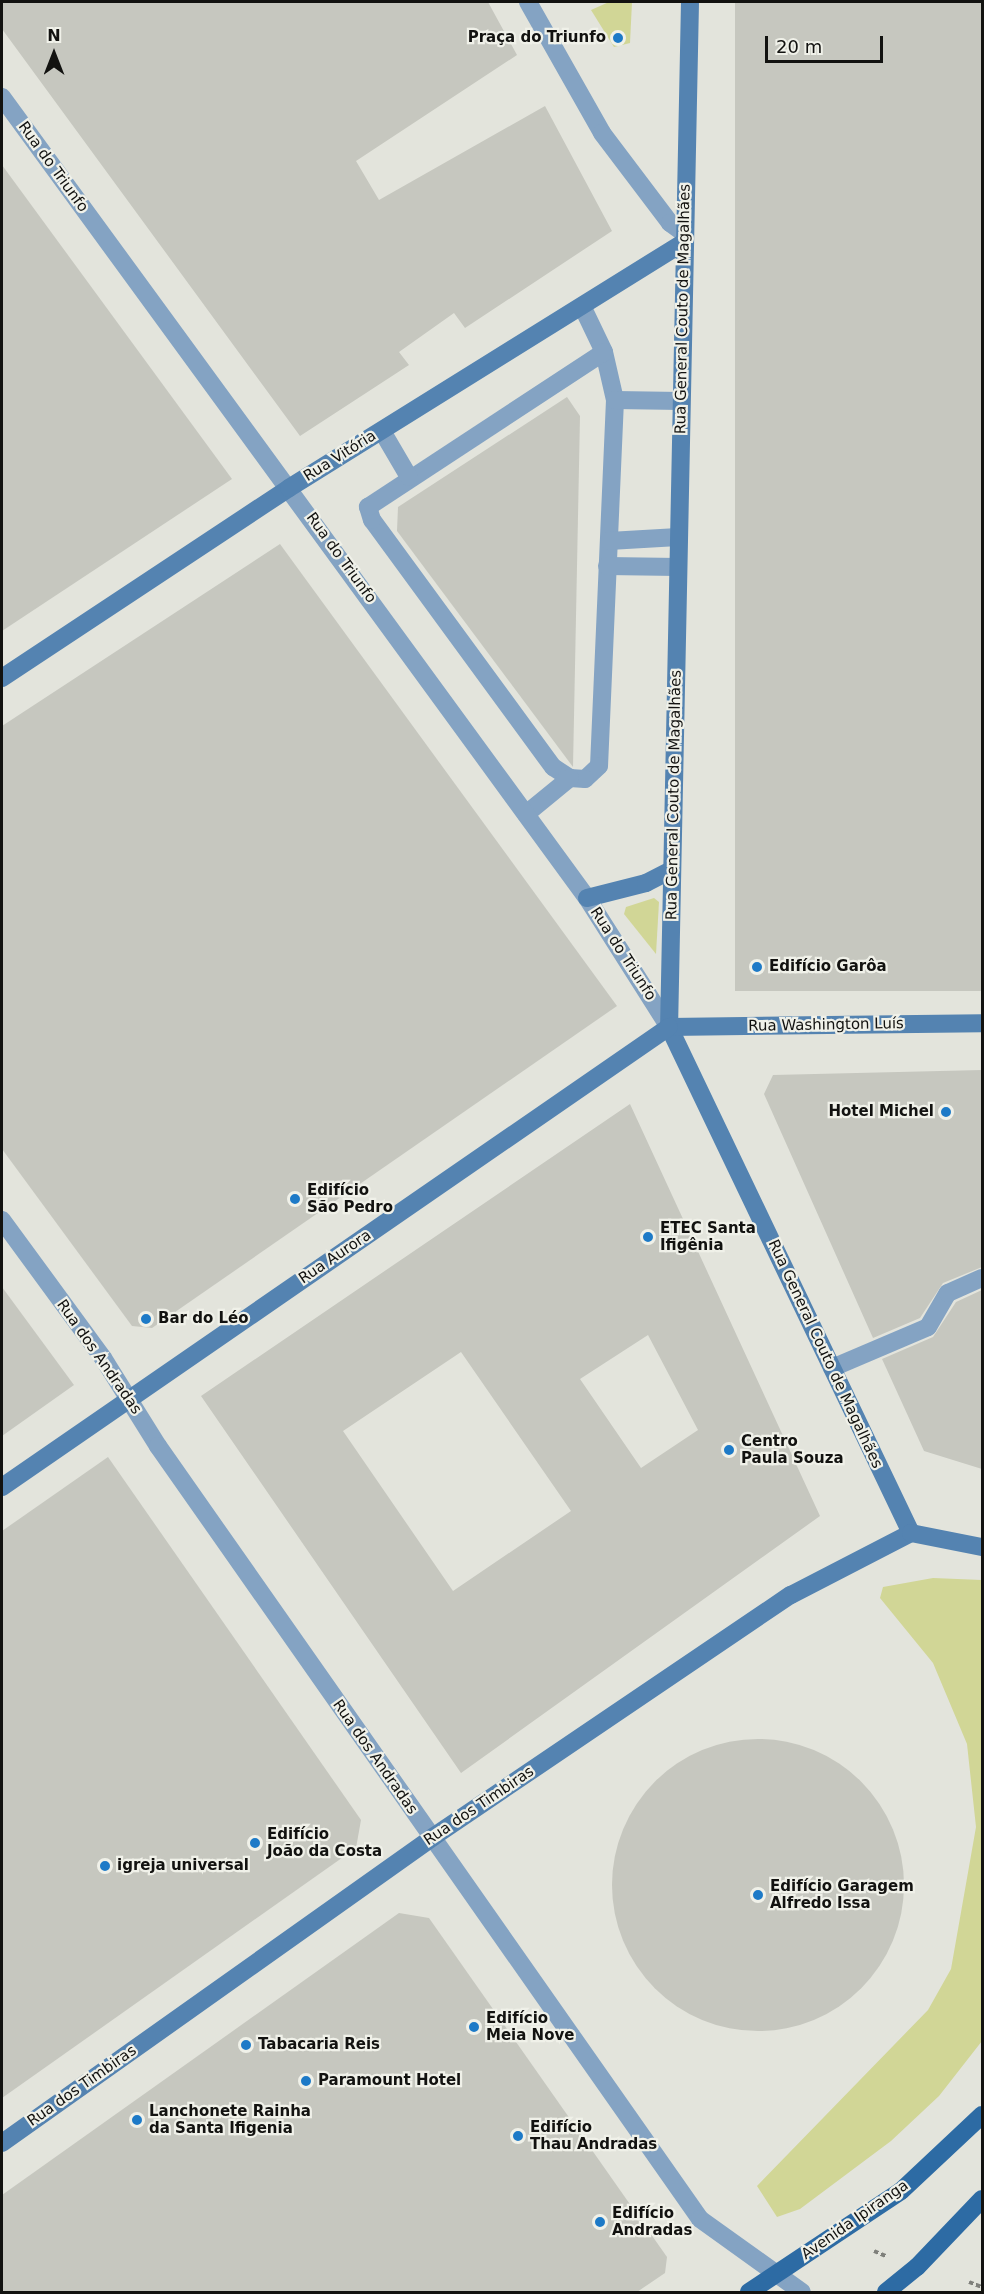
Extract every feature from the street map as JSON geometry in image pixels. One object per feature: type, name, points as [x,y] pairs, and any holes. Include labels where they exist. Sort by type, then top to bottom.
[{"type":"main road","name":"Avenida Ipiranga","points":[[748,2292],[901,2191],[982,2115]]},
{"type":"main road","points":[[886,2292],[917,2267],[982,2199]]},
{"type":"street","points":[[528,2],[602,133],[670,223],[684,238]]},
{"type":"street","name":"Rua General Couto de Magalhães","points":[[690,2],[669,1027],[911,1533]]},
{"type":"street","name":"Rua do Triunfo","points":[[2,97],[587,898],[669,1027]]},
{"type":"street","name":"Rua Vitória","points":[[2,678],[289,488],[582,306],[684,238]]},
{"type":"street","points":[[582,306],[604,352],[615,400],[599,766],[585,778],[570,778],[552,767],[372,520],[368,507],[409,477],[604,352]]},
{"type":"street","points":[[615,400],[681,401]]},
{"type":"street","points":[[382,431],[409,477]]},
{"type":"street","points":[[609,541],[678,537]]},
{"type":"street","points":[[607,566],[678,567]]},
{"type":"street","points":[[526,814],[570,778]]},
{"type":"street","points":[[587,898],[646,883],[672,870]]},
{"type":"street","name":"Rua Washington Luís","points":[[669,1027],[982,1023]]},
{"type":"street","name":"Rua Aurora","points":[[2,1487],[669,1027]]},
{"type":"street","name":"Rua dos Andradas","points":[[2,1220],[129,1398],[700,2219],[802,2292]]},
{"type":"street","points":[[832,1368],[928,1327],[948,1293],[982,1278]]},
{"type":"street","points":[[911,1533],[982,1547]]},
{"type":"street","name":"Rua dos Timbiras","points":[[2,2143],[433,1837],[791,1595],[911,1533]]},
{"type":"path","points":[[969,2283],[982,2287]]},
{"type":"green space","points":[[609,2],[632,2],[630,43],[614,47],[591,10]]},
{"type":"green space","points":[[654,898],[659,902],[656,954],[624,914],[626,907]]},
{"type":"green space","points":[[933,1578],[982,1580],[982,2041],[939,2096],[891,2141],[800,2209],[777,2217],[757,2186],[928,2010],[951,1969],[976,1827],[967,1744],[933,1663],[880,1598],[883,1587]]},
{"type":"building","points":[[2,2],[488,2],[517,55],[356,161],[379,200],[545,106],[612,231],[465,328],[454,313],[399,352],[409,365],[300,436],[2,29]]},
{"type":"building","points":[[735,2],[982,2],[982,991],[735,991]]},
{"type":"building","points":[[2,165],[232,479],[2,631]]},
{"type":"building","points":[[567,397],[580,416],[573,767],[397,531],[398,507]]},
{"type":"building","points":[[280,544],[617,1006],[152,1328],[132,1326],[2,1149],[2,726]]},
{"type":"building","points":[[982,1070],[982,1267],[943,1283],[920,1318],[873,1338],[764,1094],[773,1075]]},
{"type":"building","name":"Centro Paula Souza","points":[[630,1104],[820,1516],[461,1773],[201,1396]],"holes":[[[648,1335],[698,1430],[641,1468],[580,1379]],[[461,1352],[571,1511],[453,1591],[343,1431]]]},
{"type":"building","points":[[2,1287],[74,1385],[2,1436]]},
{"type":"building","points":[[982,1290],[982,1469],[924,1451],[882,1359],[933,1337],[956,1302]]},
{"type":"building","points":[[108,1457],[361,1820],[356,1848],[2,2098],[2,1531]]},
{"type":"building","name":"Edifício Garagem Alfredo Issa","points":[[744,1739],[772,1739],[801,1745],[827,1756],[862,1781],[880,1804],[893,1829],[902,1856],[904,1885],[902,1914],[893,1941],[880,1966],[862,1989],[839,2007],[801,2025],[772,2031],[744,2031],[715,2025],[689,2014],[654,1989],[636,1966],[618,1928],[612,1899],[612,1871],[618,1842],[629,1816],[654,1781],[677,1763],[715,1745]]},
{"type":"building","points":[[399,1913],[429,1918],[667,2257],[665,2273],[637,2292],[2,2292],[2,2195]]},
{"type":"place","name":"Praça do Triunfo","points":[[618,38]]},
{"type":"place","name":"Edifício Garôa","points":[[757,967]]},
{"type":"place","name":"Hotel Michel","points":[[946,1112]]},
{"type":"place","name":"Edifício São Pedro","points":[[295,1199]]},
{"type":"place","name":"ETEC Santa Ifigênia","points":[[648,1237]]},
{"type":"place","name":"Bar do Léo","points":[[146,1319]]},
{"type":"place","name":"Centro Paula Souza","points":[[729,1450]]},
{"type":"place","name":"Edifício João da Costa","points":[[255,1843]]},
{"type":"place","name":"igreja universal","points":[[105,1866]]},
{"type":"place","name":"Edifício Garagem Alfredo Issa","points":[[758,1895]]},
{"type":"place","name":"Edifício Meia Nove","points":[[474,2027]]},
{"type":"place","name":"Tabacaria Reis","points":[[246,2045]]},
{"type":"place","name":"Paramount Hotel","points":[[306,2081]]},
{"type":"place","name":"Lanchonete Rainha da Santa Ifigenia","points":[[137,2120]]},
{"type":"place","name":"Edifício Thau Andradas","points":[[518,2136]]},
{"type":"place","name":"Edifício Andradas","points":[[600,2222]]}]
